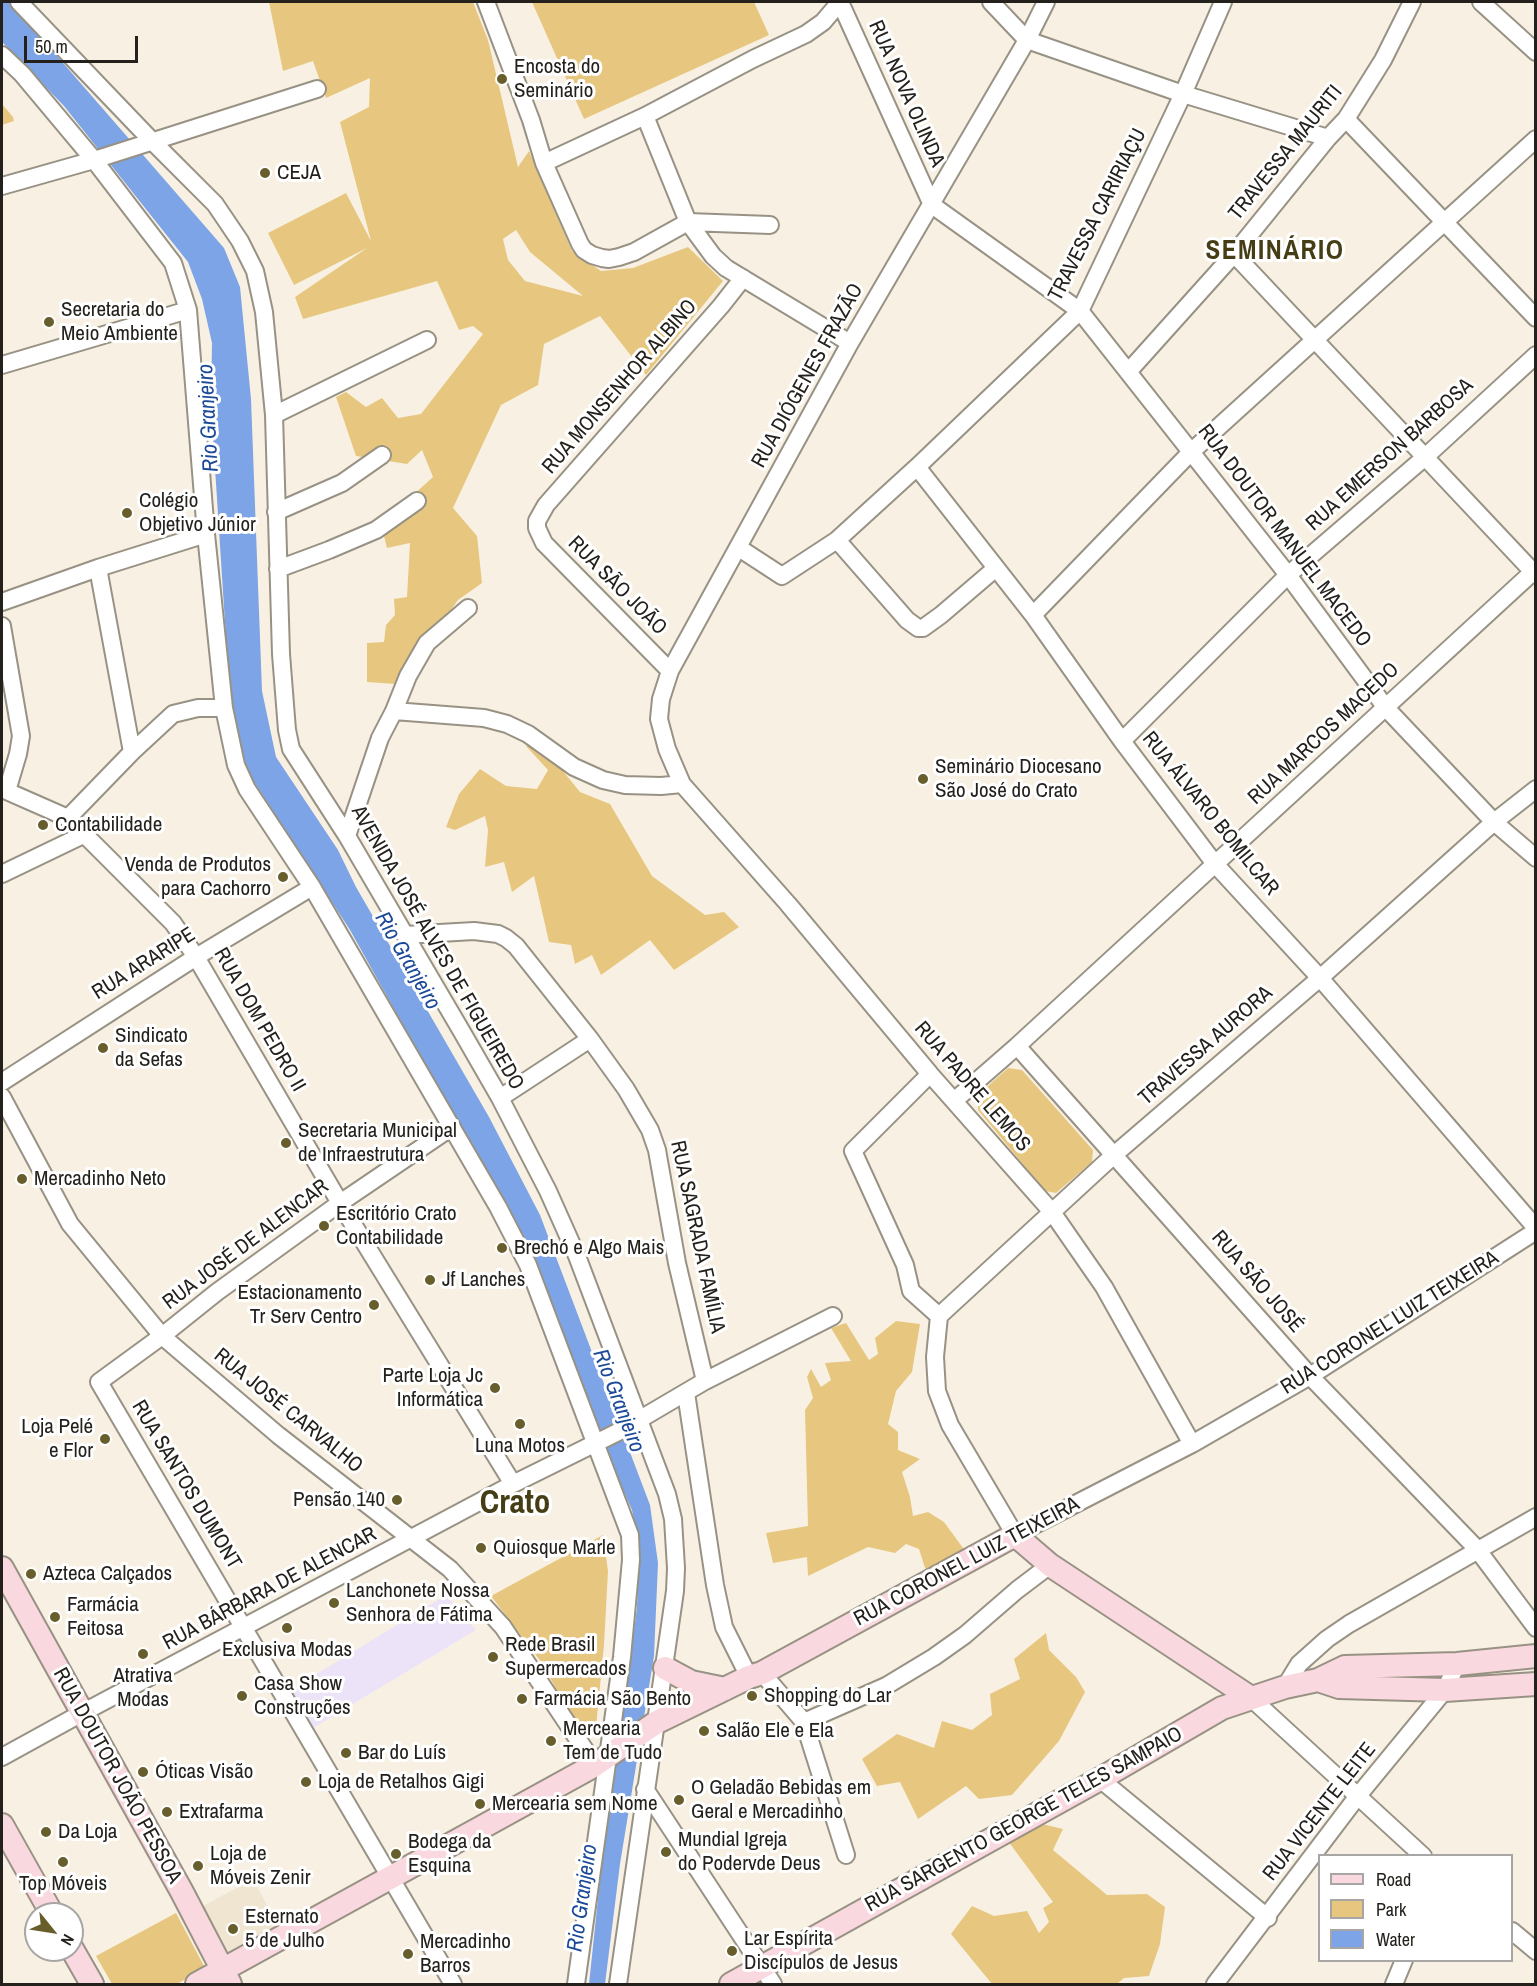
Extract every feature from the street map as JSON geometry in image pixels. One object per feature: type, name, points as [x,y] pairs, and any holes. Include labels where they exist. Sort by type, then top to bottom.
[{"type":"main road","points":[[1015,1535],[1050,1565],[1251,1698]]},
{"type":"main road","name":"RUA CORONEL LUIZ TEIXEIRA","points":[[197,1984],[227,1978],[391,1877],[601,1761],[657,1722],[755,1675],[1015,1535]]},
{"type":"main road","name":"RUA DOUTOR JOÃO PESSOA","points":[[2,1568],[182,1892],[227,1978]]},
{"type":"main road","points":[[1318,1680],[1345,1667],[1457,1664],[1536,1656]]},
{"type":"main road","points":[[665,1668],[691,1682],[724,1689]]},
{"type":"main road","points":[[1318,1680],[1340,1687],[1445,1690],[1536,1684]]},
{"type":"main road","name":"RUA SARGENTO GEORGE TELES SAMPAIO","points":[[731,1984],[768,1976],[1222,1708],[1285,1687],[1318,1680]]},
{"type":"main road","points":[[2,1825],[45,1902]]},
{"type":"main road","points":[[79,1962],[92,1984]]},
{"type":"street","name":"AVENIDA JOSÉ ALVES DE FIGUEIREDO","points":[[19,2],[215,204],[240,241],[255,271],[264,312],[274,415],[282,665],[287,730],[291,749],[347,836],[500,1098],[548,1191],[576,1256],[667,1494],[673,1519],[676,1568],[665,1668],[645,1789],[618,1984]]},
{"type":"street","points":[[486,2],[531,120],[544,163],[580,244],[592,255],[609,259],[634,252],[688,222],[770,225]]},
{"type":"street","points":[[544,163],[645,116],[753,58],[806,34],[823,22],[840,2]]},
{"type":"street","name":"RUA NOVA OLINDA","points":[[840,2],[932,205]]},
{"type":"street","points":[[991,2],[1027,40],[1183,94],[1328,138]]},
{"type":"street","name":"RUA DIÓGENES FRAZÃO","points":[[682,784],[667,749],[659,719],[670,671],[850,343],[1027,40],[1046,2]]},
{"type":"street","name":"TRAVESSA CARIRIAÇU","points":[[739,548],[780,575],[785,575],[837,540],[1080,311],[1183,94],[1223,2]]},
{"type":"street","name":"TRAVESSA MAURITI","points":[[1128,372],[1234,254],[1328,138],[1347,119],[1383,60],[1412,2]]},
{"type":"street","points":[[1492,5],[1536,52]]},
{"type":"street","points":[[2,55],[22,74],[94,160],[173,263],[188,310],[206,534],[224,708],[237,765],[247,789],[312,887],[452,1127],[528,1265],[630,1535],[632,1560],[622,1657],[601,1761],[576,1984]]},
{"type":"street","points":[[2,186],[94,160],[317,89]]},
{"type":"street","points":[[645,116],[688,222],[713,256],[726,268],[850,343]]},
{"type":"street","points":[[1347,119],[1536,318]]},
{"type":"street","points":[[1033,615],[1191,452],[1536,139]]},
{"type":"street","name":"RUA DOUTOR MANUEL MACEDO","points":[[932,205],[1080,311],[1288,575],[1386,708],[1494,822],[1536,858]]},
{"type":"street","points":[[1234,254],[1314,342],[1534,572]]},
{"type":"street","name":"RUA MONSENHOR ALBINO","points":[[537,528],[537,521],[546,505],[743,278]]},
{"type":"street","points":[[2,365],[188,310]]},
{"type":"street","points":[[274,415],[427,340]]},
{"type":"street","name":"RUA EMERSON BARBOSA","points":[[1122,741],[1288,575],[1424,458],[1536,355]]},
{"type":"street","points":[[276,512],[342,483],[382,455]]},
{"type":"street","name":"RUA ÁLVARO BOMILCAR","points":[[917,467],[1033,615],[1122,741],[1215,864],[1320,978],[1536,1229]]},
{"type":"street","points":[[278,569],[376,530],[417,501]]},
{"type":"street","name":"RUA SÃO JOÃO","points":[[537,528],[539,536],[549,549],[670,671]]},
{"type":"street","points":[[2,603],[98,568],[206,534]]},
{"type":"street","points":[[837,540],[907,620],[918,628],[928,625],[996,568]]},
{"type":"street","points":[[98,568],[132,752]]},
{"type":"street","name":"RUA MARCOS MACEDO","points":[[954,1101],[1017,1046],[1534,572]]},
{"type":"street","points":[[347,836],[380,738],[408,676],[427,643],[468,608]]},
{"type":"street","points":[[2,626],[21,736],[18,754],[4,790],[68,818],[132,752],[173,714],[198,708],[224,708]]},
{"type":"street","points":[[394,711],[484,718],[507,724],[528,734],[574,767],[603,780],[625,785],[682,784]]},
{"type":"street","name":"RUA PADRE LEMOS","points":[[682,784],[788,904],[930,1074],[1052,1212],[1104,1287],[1192,1444]]},
{"type":"street","name":"TRAVESSA AURORA","points":[[939,1316],[1115,1154],[1320,978],[1494,822],[1536,789]]},
{"type":"street","name":"RUA DOM PEDRO II","points":[[68,818],[173,923],[196,957],[340,1203],[513,1484]]},
{"type":"street","points":[[2,874],[83,835]]},
{"type":"street","name":"RUA ARARIPE","points":[[2,1082],[196,957],[312,887]]},
{"type":"street","name":"RUA SAGRADA FAMÍLIA","points":[[405,936],[474,932],[498,934],[506,938],[516,946],[590,1039],[626,1089],[650,1130],[657,1150],[677,1263],[705,1381]]},
{"type":"street","points":[[500,1098],[590,1039]]},
{"type":"street","name":"RUA SÃO JOSÉ","points":[[1017,1046],[1310,1376],[1477,1549],[1536,1628]]},
{"type":"street","points":[[930,1074],[853,1151],[905,1265],[911,1291],[939,1316],[935,1357],[938,1391],[950,1425],[1015,1535]]},
{"type":"street","name":"RUA JOSÉ CARVALHO","points":[[2,1097],[70,1224],[162,1336],[279,1435],[450,1569],[503,1627],[601,1761]]},
{"type":"street","name":"RUA JOSÉ DE ALENCAR","points":[[99,1382],[217,1292],[340,1203],[452,1127]]},
{"type":"street","name":"RUA CORONEL LUIZ TEIXEIRA","points":[[1015,1535],[1192,1444],[1310,1376],[1536,1229]]},
{"type":"street","points":[[833,1316],[705,1381],[686,1393],[715,1585],[724,1627],[755,1675],[804,1722],[846,1855]]},
{"type":"street","name":"RUA SANTOS DUMONT","points":[[99,1382],[453,1984]]},
{"type":"street","name":"RUA BÁRBARA DE ALENCAR","points":[[2,1757],[513,1484],[595,1444],[686,1393]]},
{"type":"street","points":[[1285,1687],[1299,1665],[1334,1634],[1477,1549],[1536,1517]]},
{"type":"street","points":[[804,1722],[886,1686],[934,1657],[966,1635],[1017,1590],[1050,1565]]},
{"type":"street","name":"RUA VICENTE LEITE","points":[[1215,1984],[1268,1918],[1357,1797],[1445,1690],[1457,1664]]},
{"type":"street","points":[[1251,1698],[1421,1854]]},
{"type":"street","points":[[1100,1779],[1268,1918]]},
{"type":"street","points":[[645,1789],[768,1976]]},
{"type":"street","points":[[1513,1932],[1536,1951]]},
{"type":"street","points":[[1394,1984],[1403,1962]]},
{"type":"shaded area","points":[[446,1595],[476,1630],[303,1734],[282,1695]]},
{"type":"shaded area","points":[[253,1879],[278,1926],[228,1953],[203,1906]]},
{"type":"green space","points":[[269,2],[473,2],[488,40],[518,167],[529,151],[572,251],[601,271],[633,268],[688,247],[723,281],[646,375],[600,316],[544,344],[538,385],[501,405],[453,508],[477,536],[482,583],[458,600],[396,688],[395,684],[367,682],[367,643],[384,642],[386,625],[395,615],[394,599],[407,597],[410,543],[387,548],[381,524],[433,477],[422,450],[407,464],[356,456],[336,397],[346,392],[366,407],[382,398],[398,418],[421,414],[483,334],[473,326],[459,330],[437,281],[303,319],[295,297],[367,248],[294,285],[268,233],[346,193],[371,241],[340,122],[369,107],[370,78],[326,98],[313,61],[283,71]],"holes":[[[516,230],[530,252],[583,296],[525,281],[508,260],[503,239]]]},
{"type":"green space","points":[[532,2],[754,2],[769,35],[584,119]]},
{"type":"green space","points":[[2,104],[14,121],[2,125]]},
{"type":"green space","points":[[541,744],[580,792],[610,804],[652,876],[705,915],[724,912],[739,927],[674,970],[650,940],[601,975],[592,955],[575,964],[571,945],[549,942],[534,876],[512,892],[504,862],[485,867],[488,830],[485,816],[455,830],[446,827],[459,794],[480,769],[506,786],[537,789],[548,770],[526,746]]},
{"type":"green space","points":[[1008,1068],[1022,1070],[1093,1150],[1092,1162],[1056,1193],[1045,1191],[978,1110],[979,1094]]},
{"type":"green space","points":[[896,1321],[920,1324],[912,1372],[896,1391],[888,1424],[898,1432],[898,1450],[920,1459],[902,1472],[913,1516],[928,1512],[944,1522],[966,1552],[927,1574],[919,1549],[906,1544],[895,1553],[868,1547],[808,1576],[807,1557],[773,1563],[766,1533],[808,1526],[805,1410],[813,1398],[807,1377],[811,1369],[821,1387],[831,1380],[825,1363],[851,1361],[831,1328],[846,1323],[869,1360],[878,1354],[875,1338]]},
{"type":"green space","points":[[603,1535],[608,1571],[604,1645],[596,1727],[585,1740],[541,1662],[491,1596]]},
{"type":"green space","points":[[1046,1633],[1049,1650],[1076,1677],[1085,1692],[1059,1741],[1012,1795],[979,1799],[966,1786],[918,1819],[900,1782],[877,1786],[862,1759],[897,1734],[934,1748],[942,1721],[972,1730],[992,1715],[990,1694],[1020,1679],[1014,1659]]},
{"type":"green space","points":[[1042,1824],[1063,1829],[1053,1850],[1107,1895],[1147,1894],[1165,1907],[1160,1944],[1149,1976],[1124,1978],[1117,1984],[992,1984],[951,1934],[972,1906],[994,1916],[1027,1911],[1039,1933],[1049,1922],[1043,1908],[1053,1902],[1008,1841]]},
{"type":"green space","points":[[176,1913],[205,1968],[177,1984],[112,1984],[96,1956]]},
{"type":"water","points":[[2,2],[10,2],[224,248],[240,287],[251,399],[262,691],[276,757],[338,850],[356,887],[489,1117],[540,1215],[650,1505],[658,1563],[654,1656],[620,1864],[605,1984],[589,1984],[609,1795],[637,1608],[639,1545],[632,1510],[604,1448],[517,1227],[350,930],[247,771],[238,748],[227,654],[211,406],[212,343],[202,299],[188,262],[64,106],[2,42]]},
{"type":"place","name":"Encosta do Seminário","points":[[502,79]]},
{"type":"place","name":"CEJA","points":[[265,173]]},
{"type":"place","name":"Secretaria do Meio Ambiente","points":[[49,322]]},
{"type":"place","name":"Colégio Objetivo Júnior","points":[[127,513]]},
{"type":"place","name":"Seminário Diocesano São José do Crato","points":[[923,779]]},
{"type":"place","name":"Contabilidade","points":[[43,825]]},
{"type":"place","name":"Venda de Produtos para Cachorro","points":[[283,877]]},
{"type":"place","name":"Sindicato da Sefas","points":[[103,1048]]},
{"type":"place","name":"Secretaria Municipal de Infraestrutura","points":[[286,1143]]},
{"type":"place","name":"Mercadinho Neto","points":[[22,1179]]},
{"type":"place","name":"Escritório Crato Contabilidade","points":[[324,1226]]},
{"type":"place","name":"Brechó e Algo Mais","points":[[502,1248]]},
{"type":"place","name":"Jf Lanches","points":[[430,1280]]},
{"type":"place","name":"Estacionamento Tr Serv Centro","points":[[374,1305]]},
{"type":"place","name":"Parte Loja Jc Informática","points":[[495,1388]]},
{"type":"place","name":"Luna Motos","points":[[520,1424]]},
{"type":"place","name":"Loja Pelé e Flor","points":[[105,1439]]},
{"type":"place","name":"Pensão 140","points":[[397,1500]]},
{"type":"place","name":"Quiosque Marle","points":[[481,1548]]},
{"type":"place","name":"Azteca Calçados","points":[[31,1574]]},
{"type":"place","name":"Lanchonete Nossa Senhora de Fátima","points":[[334,1603]]},
{"type":"place","name":"Farmácia Feitosa","points":[[55,1617]]},
{"type":"place","name":"Exclusiva Modas","points":[[287,1628]]},
{"type":"place","name":"Atrativa Modas","points":[[143,1654]]},
{"type":"place","name":"Rede Brasil Supermercados","points":[[493,1657]]},
{"type":"place","name":"Casa Show Construções","points":[[242,1696]]},
{"type":"place","name":"Shopping do Lar","points":[[752,1696]]},
{"type":"place","name":"Farmácia São Bento","points":[[522,1699]]},
{"type":"place","name":"Salão Ele e Ela","points":[[704,1731]]},
{"type":"place","name":"Mercearia Tem de Tudo","points":[[551,1741]]},
{"type":"place","name":"Bar do Luís","points":[[346,1753]]},
{"type":"place","name":"Óticas Visão","points":[[143,1772]]},
{"type":"place","name":"Loja de Retalhos Gigi","points":[[306,1782]]},
{"type":"place","name":"O Geladão Bebidas em Geral e Mercadinho","points":[[679,1800]]},
{"type":"place","name":"Mercearia sem Nome","points":[[480,1804]]},
{"type":"place","name":"Extrafarma","points":[[167,1812]]},
{"type":"place","name":"Da Loja","points":[[46,1832]]},
{"type":"place","name":"Mundial Igreja do Podervde Deus","points":[[666,1852]]},
{"type":"place","name":"Bodega da Esquina","points":[[396,1854]]},
{"type":"place","name":"Top Móveis","points":[[63,1862]]},
{"type":"place","name":"Loja de Móveis Zenir","points":[[198,1866]]},
{"type":"place","name":"Esternato 5 de Julho","points":[[233,1929]]},
{"type":"place","name":"Lar Espírita Discípulos de Jesus","points":[[732,1951]]},
{"type":"place","name":"Mercadinho Barros","points":[[408,1954]]},
{"type":"district","name":"SEMINÁRIO","points":[[1275,252]]},
{"type":"district","name":"Crato","points":[[515,1504]]},
{"type":"water label","name":"Rio Granjeiro","points":[[209,418]]},
{"type":"water label","name":"Rio Granjeiro","points":[[407,961]]},
{"type":"water label","name":"Rio Granjeiro","points":[[618,1401]]},
{"type":"water label","name":"Rio Granjeiro","points":[[583,1898]]}]
